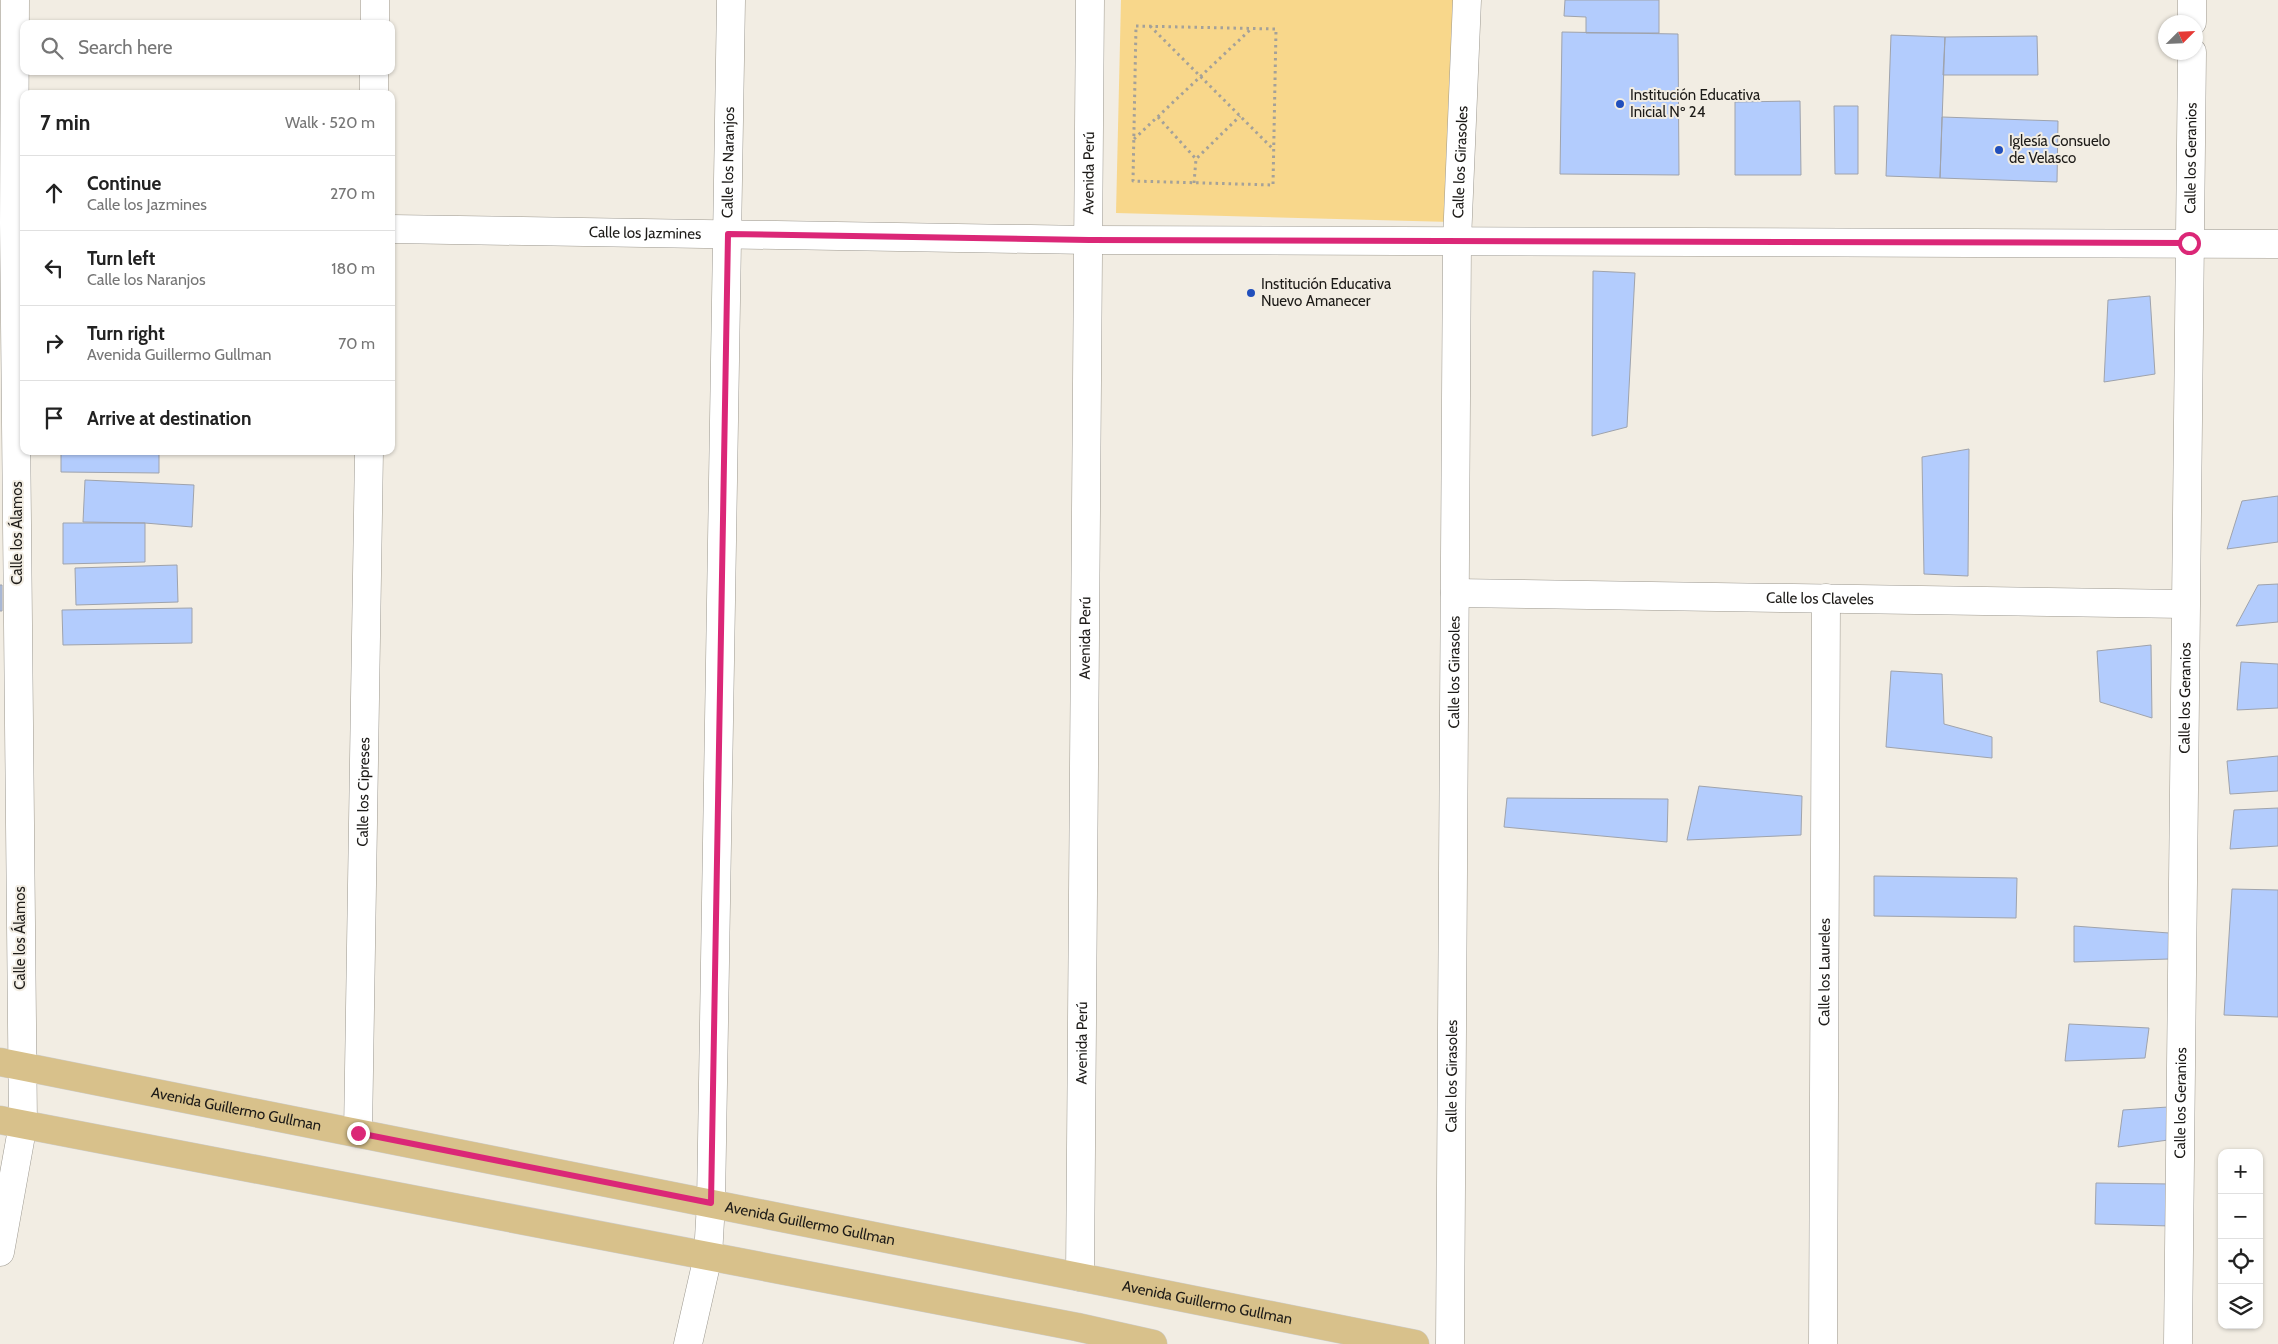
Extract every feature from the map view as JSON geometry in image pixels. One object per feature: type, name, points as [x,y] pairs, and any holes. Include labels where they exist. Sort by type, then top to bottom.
[{"type":"main road","name":"Avenida Guillermo Gullman","points":[[10,1064],[1415,1344]]},
{"type":"main road","points":[[11,1122],[1077,1327],[1152,1344]]},
{"type":"street","name":"Calle los Álamos","points":[[0,1252],[11,1122],[15,0]]},
{"type":"street","points":[[374,20],[375,0]]},
{"type":"street","name":"Calle los Naranjos","points":[[688,1344],[708,1256],[711,1203],[731,0]]},
{"type":"street","name":"Avenida Perú","points":[[1080,1277],[1090,0]]},
{"type":"street","name":"Calle los Girasoles","points":[[1450,1344],[1457,241],[1467,0]]},
{"type":"street","points":[[2192,0],[2192,15]]},
{"type":"street","name":"Calle los Geranios","points":[[2178,1344],[2184,604],[2192,60]]},
{"type":"street","points":[[374,75],[374,90]]},
{"type":"street","name":"Calle los Jazmines","points":[[395,229],[1089,240],[2278,244]]},
{"type":"street","name":"Calle los Cipreses","points":[[358,1133],[369,455]]},
{"type":"street","name":"Calle los Claveles","points":[[1454,593],[2184,604]]},
{"type":"street","name":"Calle los Laureles","points":[[1823,1344],[1826,598]]},
{"type":"path","points":[[1136,26],[1149,26],[1276,30],[1273,185],[1133,181],[1136,26]]},
{"type":"path","points":[[1149,26],[1273,149]]},
{"type":"path","points":[[1133,140],[1251,29]]},
{"type":"path","points":[[1194,183],[1196,159],[1240,116]]},
{"type":"path","points":[[1158,117],[1196,159]]},
{"type":"shaded area","points":[[1121,0],[1455,0],[1451,222],[1116,213]]},
{"type":"building","points":[[1565,0],[1659,0],[1659,33],[1586,33],[1586,17],[1564,16]]},
{"type":"building","name":"Institución Educativa Inicial Nº 24","points":[[1562,32],[1678,34],[1679,175],[1560,174]]},
{"type":"building","points":[[1891,35],[1945,37],[1940,178],[1886,176]]},
{"type":"building","points":[[2037,36],[2038,75],[1943,75],[1945,37]]},
{"type":"building","points":[[1800,101],[1801,175],[1735,175],[1735,102]]},
{"type":"building","points":[[1834,106],[1858,106],[1858,174],[1835,174]]},
{"type":"building","name":"Iglesía Consuelo de Velasco","points":[[1942,117],[2058,121],[2057,182],[1940,178]]},
{"type":"building","points":[[1593,271],[1635,273],[1627,427],[1592,436]]},
{"type":"building","points":[[2150,296],[2155,374],[2104,382],[2108,300]]},
{"type":"building","points":[[1969,449],[1968,576],[1924,574],[1922,457]]},
{"type":"building","points":[[61,455],[159,455],[159,473],[61,472]]},
{"type":"building","points":[[85,480],[194,485],[192,527],[145,523],[83,522]]},
{"type":"building","points":[[2278,496],[2278,542],[2227,549],[2242,501]]},
{"type":"building","points":[[63,523],[145,523],[145,562],[63,564]]},
{"type":"building","points":[[177,565],[178,602],[76,605],[75,568]]},
{"type":"building","points":[[2278,584],[2278,622],[2236,626],[2258,585]]},
{"type":"building","points":[[0,585],[2,585],[2,611],[0,611]]},
{"type":"building","points":[[192,608],[192,643],[63,645],[62,610]]},
{"type":"building","points":[[2151,645],[2152,718],[2100,702],[2097,651]]},
{"type":"building","points":[[2241,662],[2278,664],[2278,708],[2237,710]]},
{"type":"building","points":[[1891,671],[1942,674],[1944,724],[1992,737],[1992,758],[1886,747]]},
{"type":"building","points":[[2278,756],[2278,791],[2230,794],[2227,761]]},
{"type":"building","points":[[1699,786],[1802,796],[1801,835],[1687,840]]},
{"type":"building","points":[[1507,798],[1668,799],[1667,842],[1504,827]]},
{"type":"building","points":[[2278,808],[2278,846],[2230,849],[2234,810]]},
{"type":"building","points":[[1874,876],[2017,878],[2016,918],[1874,916]]},
{"type":"building","points":[[2232,889],[2278,890],[2278,1017],[2224,1015]]},
{"type":"building","points":[[2074,926],[2169,933],[2169,959],[2074,962]]},
{"type":"building","points":[[2069,1024],[2149,1028],[2145,1058],[2065,1061]]},
{"type":"building","points":[[2168,1107],[2168,1140],[2118,1147],[2123,1110]]},
{"type":"building","points":[[2096,1183],[2171,1184],[2171,1226],[2095,1224]]},
{"type":"place","name":"Institución Educativa Inicial Nº 24","points":[[1620,104]]},
{"type":"place","name":"Iglesía Consuelo de Velasco","points":[[1999,150]]},
{"type":"place","name":"Institución Educativa Nuevo Amanecer","points":[[1251,293]]},
{"type":"route","points":[[358,1133],[711,1203],[728,234],[1089,240],[2189,243]]}]
